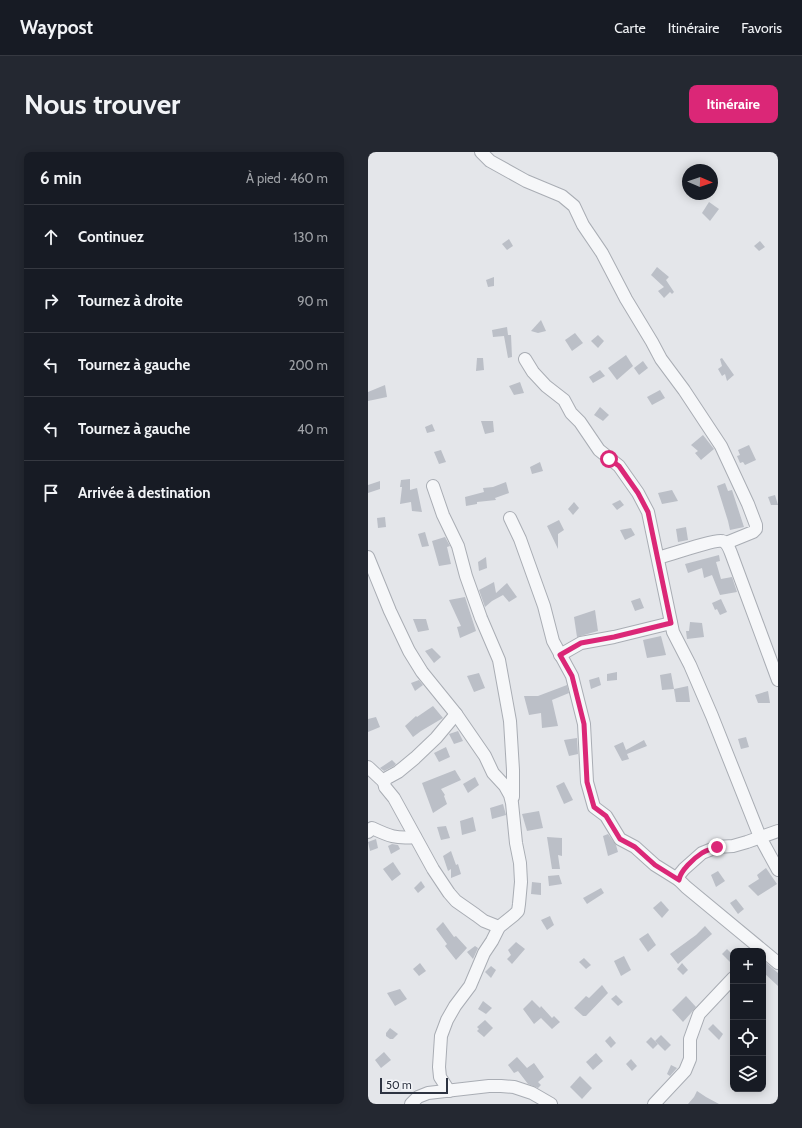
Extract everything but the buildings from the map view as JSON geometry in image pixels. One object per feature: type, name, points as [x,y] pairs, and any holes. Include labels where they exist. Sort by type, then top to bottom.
[{"type":"street","points":[[481,152],[490,161],[526,181],[562,196],[571,202],[577,210],[583,225],[602,253],[661,359],[684,390],[721,446],[740,484],[756,529],[754,532],[726,543],[722,541],[711,542],[658,558]]},
{"type":"street","points":[[525,359],[533,372],[546,386],[564,400],[571,413],[580,422],[599,450],[619,466],[638,493],[648,512],[671,623],[679,645],[690,665],[712,716],[760,837],[778,870]]},
{"type":"street","points":[[433,486],[458,546],[466,576],[479,611],[500,660],[510,721],[513,770],[513,810],[521,882],[520,904],[518,911],[499,927],[492,942],[484,953],[470,986],[455,1006],[447,1020],[441,1036],[438,1066],[440,1077],[450,1091]]},
{"type":"street","points":[[510,518],[520,539],[544,606],[553,641],[572,676],[584,724],[587,782],[594,807],[606,816],[620,839],[635,847],[655,865],[679,880],[759,948]]},
{"type":"street","points":[[726,543],[734,560],[778,680]]},
{"type":"street","points":[[368,558],[390,611],[409,651],[422,672],[456,714],[484,756],[493,773],[505,786],[510,795],[513,810]]},
{"type":"street","points":[[560,655],[581,643],[614,637],[671,623]]},
{"type":"street","points":[[384,782],[386,778],[398,772],[415,758],[436,738],[456,714]]},
{"type":"street","points":[[368,768],[384,782],[385,787],[394,798],[433,869],[456,901],[484,921],[499,927]]},
{"type":"street","points":[[368,832],[372,828],[388,836],[403,838],[415,837]]},
{"type":"street","points":[[679,880],[679,875],[684,869],[702,853],[717,847],[733,846],[747,842],[778,831]]},
{"type":"street","points":[[766,954],[778,963]]},
{"type":"street","points":[[654,1104],[685,1071],[690,1059],[690,1039],[699,1014],[730,981]]},
{"type":"street","points":[[410,1104],[418,1097],[428,1093],[488,1086],[514,1087],[532,1093],[551,1104]]},
{"type":"route","points":[[609,459],[619,466],[638,493],[648,512],[671,623],[614,637],[581,643],[560,655],[572,676],[584,724],[587,782],[594,807],[606,816],[620,839],[635,847],[655,865],[679,880],[679,875],[684,869],[702,853],[717,847]]}]
